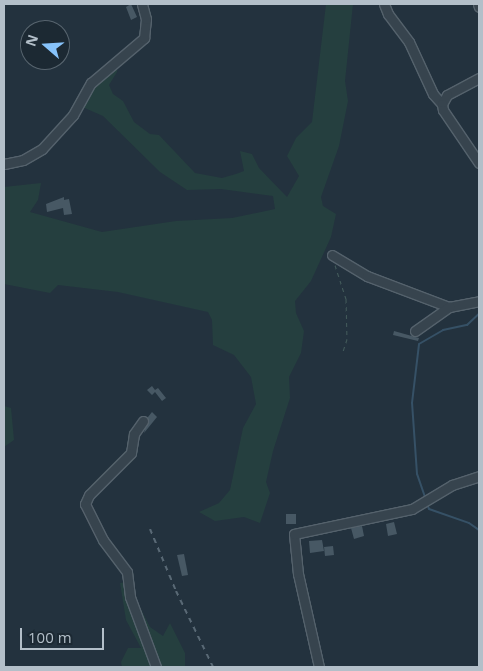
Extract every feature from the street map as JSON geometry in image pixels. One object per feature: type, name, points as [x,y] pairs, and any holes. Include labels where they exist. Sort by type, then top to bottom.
[{"type":"street","points":[[4,164],[23,160],[42,148],[72,115],[91,83],[144,38],[146,19],[142,4]]},
{"type":"street","points":[[384,4],[388,14],[409,42],[433,94],[442,104],[443,110],[479,163]]},
{"type":"street","points":[[442,104],[448,95],[479,78]]},
{"type":"street","points":[[332,255],[376,280],[449,307]]},
{"type":"street","points":[[414,331],[449,307],[479,302]]},
{"type":"street","points":[[143,421],[134,434],[131,453],[89,495],[85,504],[103,540],[126,572],[130,597],[156,667]]},
{"type":"street","points":[[319,667],[300,582],[294,534],[418,507],[452,485],[479,476]]},
{"type":"path","points":[[332,255],[346,299],[347,339],[342,351]]},
{"type":"green space","points":[[326,4],[353,4],[345,81],[348,101],[339,146],[321,197],[323,206],[336,214],[331,237],[311,281],[295,301],[296,313],[304,331],[301,353],[289,377],[290,398],[273,451],[266,482],[270,493],[260,523],[244,517],[215,521],[199,512],[219,503],[230,490],[243,428],[256,404],[251,377],[234,355],[213,345],[212,320],[208,312],[118,292],[58,285],[50,293],[4,284],[4,187],[41,183],[38,200],[30,212],[102,232],[176,221],[232,218],[275,209],[273,196],[221,189],[187,190],[160,172],[103,116],[80,106],[91,87],[118,62],[117,72],[109,85],[113,94],[123,101],[134,122],[150,134],[159,135],[195,173],[222,178],[236,174],[244,171],[240,151],[252,154],[259,168],[287,197],[299,176],[287,156],[296,138],[312,122]]},
{"type":"green space","points":[[4,406],[11,408],[14,440],[4,447]]},
{"type":"green space","points":[[127,582],[150,627],[163,636],[170,623],[185,653],[185,667],[122,667],[121,662],[128,648],[141,648],[126,620],[120,583]]},
{"type":"building","points":[[131,4],[137,17],[131,20],[126,7]]},
{"type":"building","points":[[64,197],[64,200],[69,199],[72,214],[64,215],[63,208],[47,212],[46,204]]},
{"type":"building","points":[[394,331],[419,338],[418,341],[393,335]]},
{"type":"building","points":[[152,386],[155,390],[158,388],[166,398],[162,401],[155,392],[152,395],[147,390]]},
{"type":"building","points":[[152,412],[157,417],[144,433],[148,417]]},
{"type":"building","points":[[286,514],[296,514],[296,524],[286,524]]},
{"type":"building","points":[[394,522],[397,534],[388,536],[386,524]]},
{"type":"building","points":[[362,526],[364,536],[354,539],[351,528]]},
{"type":"building","points":[[322,540],[324,551],[310,553],[309,541]]},
{"type":"building","points":[[333,546],[334,555],[325,556],[324,547]]},
{"type":"building","points":[[184,554],[188,575],[182,576],[177,555]]},
{"type":"waterway","points":[[425,497],[417,474],[412,403],[419,344],[443,330],[467,325],[479,314]]},
{"type":"waterway","points":[[427,504],[429,509],[469,523],[479,530]]},
{"type":"railway","points":[[150,529],[176,591],[213,667]]}]
